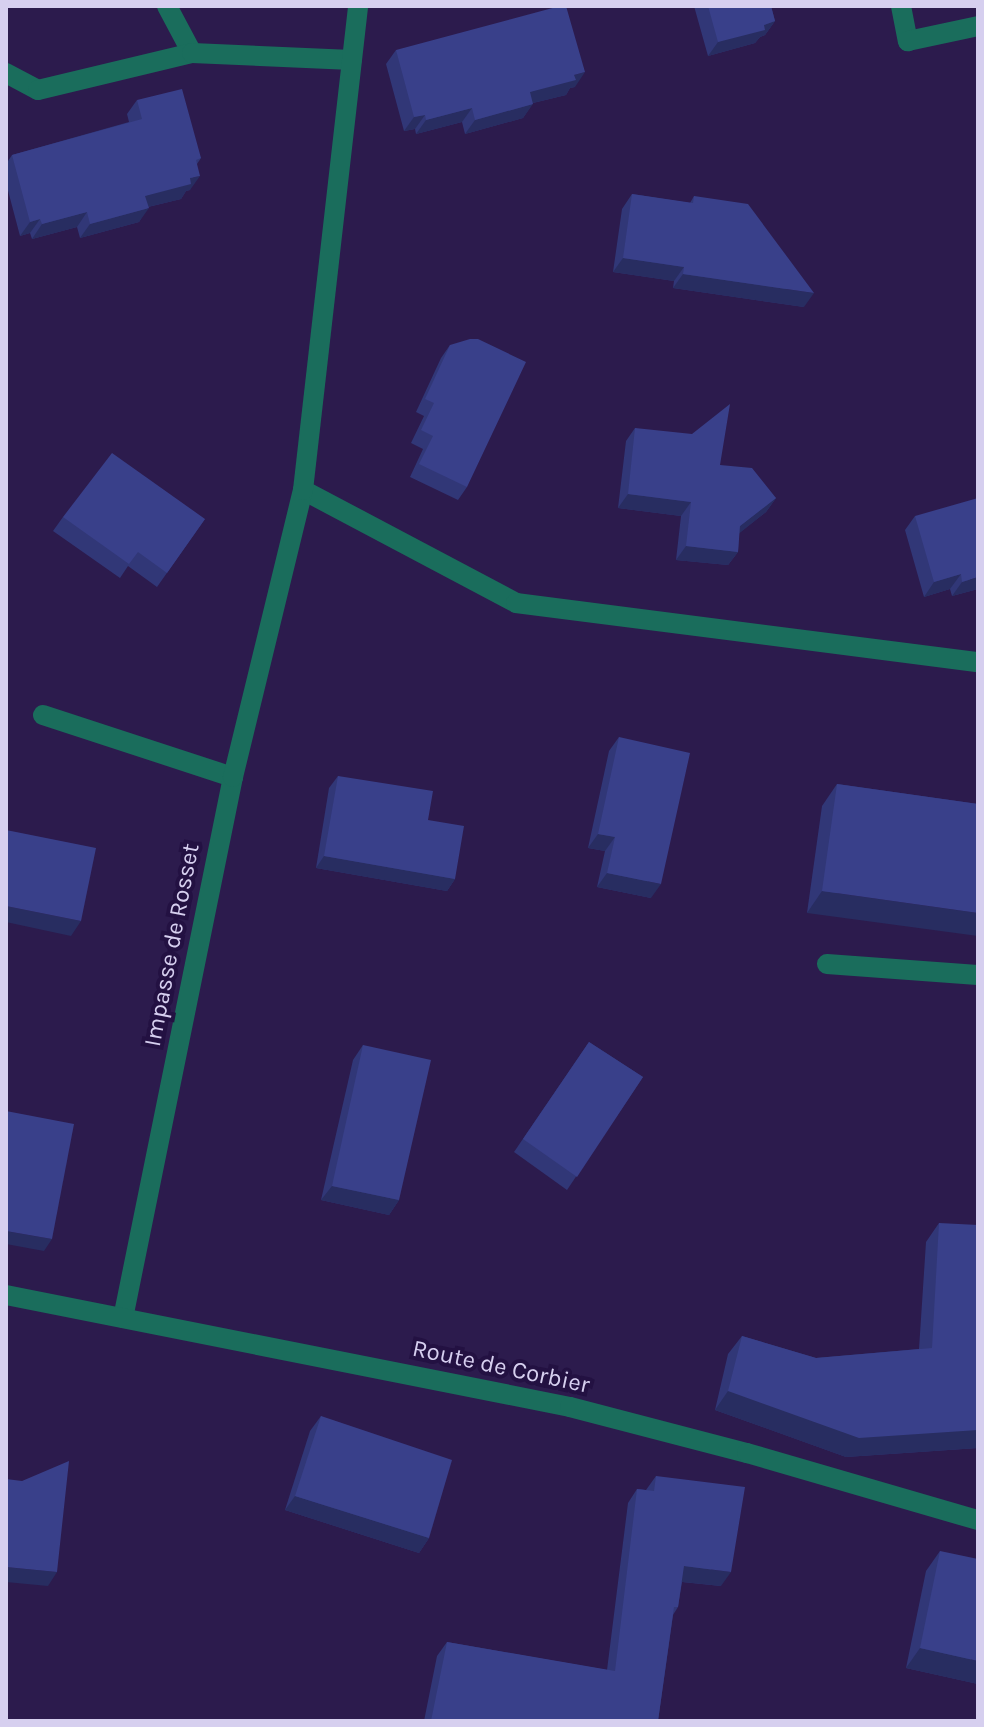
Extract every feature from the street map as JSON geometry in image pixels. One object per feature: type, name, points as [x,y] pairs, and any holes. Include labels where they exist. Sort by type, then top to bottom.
[{"type":"street","points":[[167,6],[192,53]]},
{"type":"street","name":"Impasse de Rosset","points":[[123,1318],[233,777],[303,490],[358,6]]},
{"type":"street","points":[[901,6],[908,41],[978,26]]},
{"type":"street","points":[[6,73],[38,90],[192,53],[352,60]]},
{"type":"street","points":[[303,490],[516,603],[978,662]]},
{"type":"street","points":[[43,715],[233,777]]},
{"type":"street","points":[[827,964],[978,975]]},
{"type":"street","name":"Route de Corbier","points":[[6,1295],[570,1407],[747,1453],[978,1520]]},
{"type":"building","points":[[566,6],[585,72],[574,75],[576,80],[530,92],[533,104],[475,120],[472,108],[426,120],[425,115],[414,117],[396,50]]},
{"type":"building","points":[[708,6],[771,6],[775,21],[764,25],[765,30],[718,42]]},
{"type":"building","points":[[182,89],[201,158],[196,160],[200,176],[190,178],[191,184],[145,196],[149,208],[90,224],[87,212],[42,224],[40,219],[30,222],[12,155],[142,119],[137,100]]},
{"type":"building","points":[[632,194],[693,203],[694,196],[748,204],[814,293],[683,274],[684,267],[623,258]]},
{"type":"building","points":[[478,339],[526,362],[467,487],[419,464],[433,436],[421,430],[434,403],[425,399],[450,345]]},
{"type":"building","points":[[730,404],[720,465],[752,468],[776,498],[740,526],[738,552],[686,546],[691,502],[628,494],[635,428],[692,434]]},
{"type":"building","points":[[112,453],[205,519],[167,573],[138,552],[129,564],[63,517]]},
{"type":"building","points":[[978,498],[978,577],[962,582],[961,574],[934,582],[915,516]]},
{"type":"building","points":[[619,737],[690,753],[661,884],[607,873],[615,837],[598,834]]},
{"type":"building","points":[[338,776],[433,791],[428,820],[464,826],[455,879],[324,856]]},
{"type":"building","points":[[837,784],[978,804],[978,913],[822,891]]},
{"type":"building","points":[[6,830],[96,848],[81,921],[6,906]]},
{"type":"building","points":[[589,1042],[643,1077],[577,1177],[523,1139]]},
{"type":"building","points":[[363,1045],[431,1060],[399,1200],[332,1186]]},
{"type":"building","points":[[6,1111],[74,1124],[52,1239],[6,1231]]},
{"type":"building","points":[[939,1223],[978,1225],[978,1430],[859,1438],[728,1391],[742,1336],[816,1358],[932,1348]]},
{"type":"building","points":[[321,1416],[452,1460],[429,1538],[295,1496]]},
{"type":"building","points":[[69,1461],[57,1572],[6,1567],[6,1479],[22,1481]]},
{"type":"building","points":[[656,1476],[745,1487],[731,1572],[684,1566],[678,1607],[674,1607],[658,1721],[431,1721],[447,1642],[615,1671],[637,1489],[654,1491]]},
{"type":"building","points":[[940,1551],[978,1559],[978,1661],[920,1648]]}]
